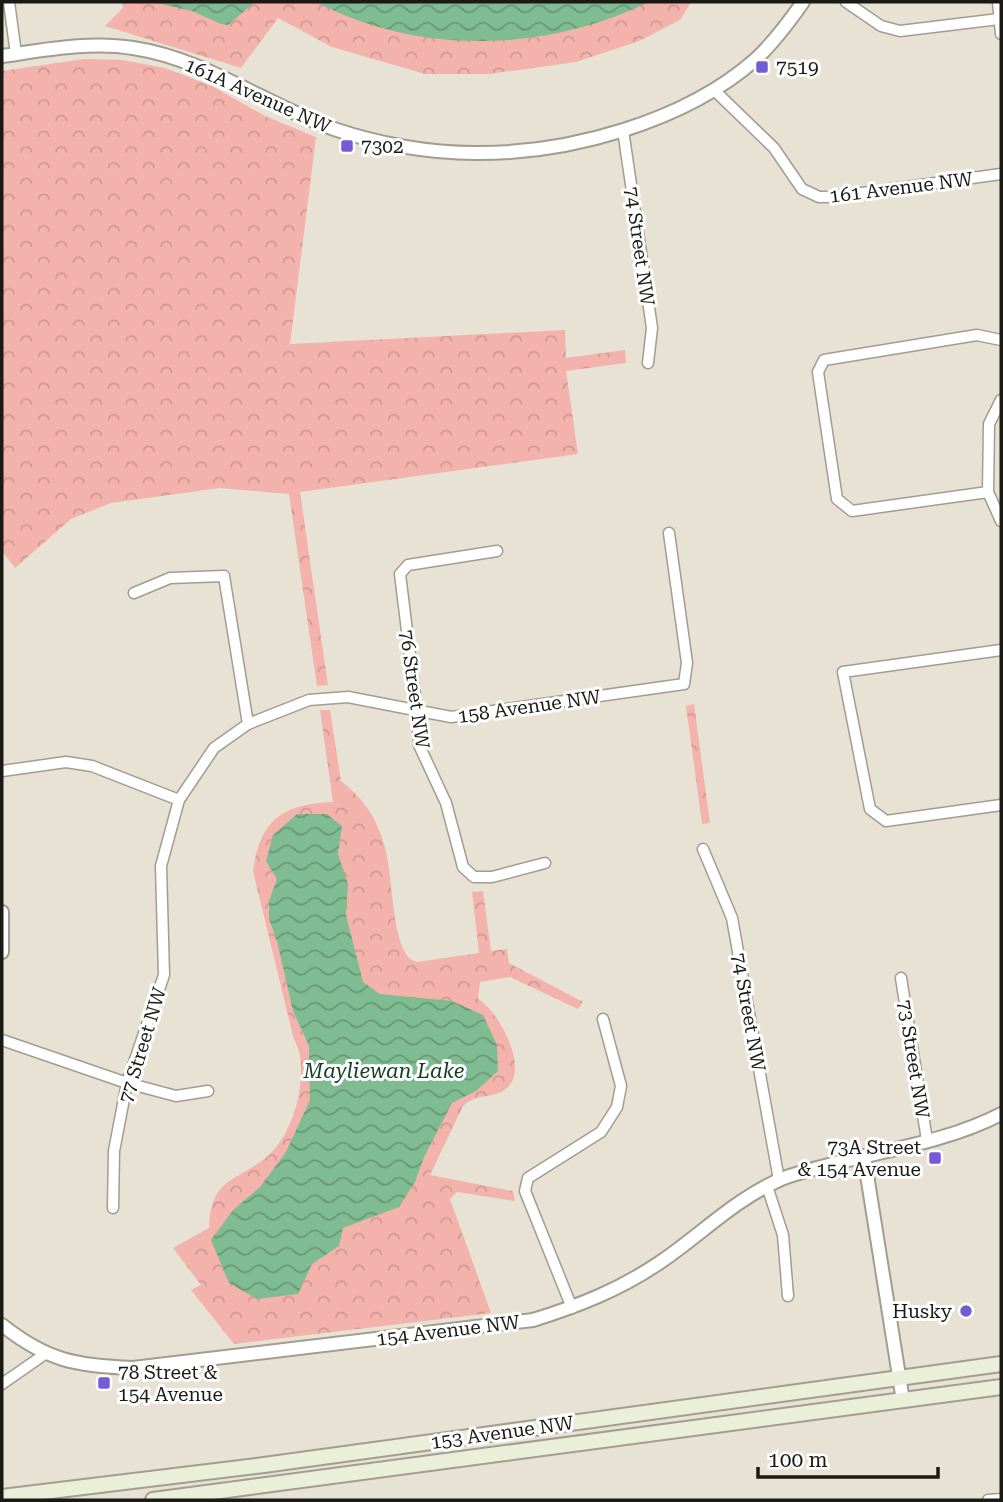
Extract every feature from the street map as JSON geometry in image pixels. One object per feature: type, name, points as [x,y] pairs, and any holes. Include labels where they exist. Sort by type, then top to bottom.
[{"type":"main road","name":"153 Avenue NW","points":[[2,1497],[264,1465],[1001,1364]]},
{"type":"main road","name":"153 Avenue NW","points":[[153,1500],[1001,1387]]},
{"type":"street","points":[[9,2],[16,54]]},
{"type":"street","name":"161A Avenue NW","points":[[2,55],[86,45],[111,45],[154,52],[221,76],[304,118],[366,138],[475,153],[574,142],[623,130],[664,114],[714,90],[756,58],[775,39],[803,2]]},
{"type":"street","points":[[846,2],[881,26],[900,32],[999,19]]},
{"type":"street","points":[[998,2],[1001,34]]},
{"type":"street","name":"161 Avenue NW","points":[[714,90],[774,148],[802,189],[819,197],[1001,174]]},
{"type":"street","name":"74 Street NW","points":[[623,130],[652,328],[648,363]]},
{"type":"street","points":[[988,492],[852,511],[837,499],[818,372],[824,360],[977,335],[1001,340]]},
{"type":"street","points":[[1001,400],[989,424],[988,492],[1001,521]]},
{"type":"street","name":"158 Avenue NW","points":[[179,800],[214,748],[248,724],[309,700],[348,697],[451,717],[684,684],[687,663],[669,533]]},
{"type":"street","name":"76 Street NW","points":[[497,551],[408,565],[400,574],[419,745],[446,803],[463,867],[474,877],[492,877],[545,863]]},
{"type":"street","points":[[134,593],[170,578],[224,576],[248,724]]},
{"type":"street","points":[[1001,650],[843,672],[870,809],[886,821],[1001,804]]},
{"type":"street","points":[[2,771],[66,762],[92,766],[179,800]]},
{"type":"street","name":"77 Street NW","points":[[113,1208],[114,1151],[127,1083],[164,975],[161,866],[179,800]]},
{"type":"street","name":"74 Street NW","points":[[704,849],[732,918],[779,1180]]},
{"type":"street","points":[[2,912],[2,952]]},
{"type":"street","name":"73 Street NW","points":[[901,978],[927,1140]]},
{"type":"street","points":[[572,1308],[525,1191],[528,1178],[601,1132],[617,1107],[621,1086],[603,1019]]},
{"type":"street","points":[[2,1040],[176,1097],[208,1091]]},
{"type":"street","name":"154 Avenue NW","points":[[2,1325],[20,1340],[45,1354],[87,1367],[133,1368],[533,1320],[618,1289],[779,1180],[927,1140],[989,1121],[1001,1114]]},
{"type":"street","points":[[864,1156],[903,1401]]},
{"type":"street","points":[[767,1186],[783,1235],[788,1296]]},
{"type":"street","points":[[2,1384],[45,1354]]},
{"type":"street","points":[[988,1500],[1001,1499]]},
{"type":"green space","points":[[122,2],[691,2],[680,20],[639,41],[576,62],[489,74],[425,74],[332,47],[278,18],[241,68],[105,26],[123,8]]},
{"type":"green space","points":[[84,59],[122,60],[165,68],[212,86],[265,116],[316,137],[290,344],[565,330],[566,358],[625,350],[626,363],[566,371],[578,454],[300,492],[328,685],[317,686],[289,494],[220,488],[111,503],[71,519],[15,568],[2,551],[2,71]]},
{"type":"green space","points":[[694,704],[710,823],[702,824],[686,706]]},
{"type":"green space","points":[[320,710],[330,710],[341,781],[368,809],[381,834],[400,942],[411,960],[417,962],[479,953],[472,892],[483,891],[491,951],[507,949],[509,963],[583,1002],[578,1009],[510,977],[480,982],[478,999],[494,1015],[509,1040],[515,1067],[513,1079],[502,1092],[474,1099],[463,1106],[430,1175],[513,1191],[515,1201],[457,1192],[450,1199],[491,1313],[234,1344],[191,1290],[201,1285],[173,1248],[209,1228],[211,1211],[220,1189],[269,1155],[277,1146],[291,1122],[299,1095],[300,1056],[253,871],[261,839],[277,818],[300,806],[333,802]]},
{"type":"water","points":[[152,2],[255,2],[228,25],[192,11]]},
{"type":"water","points":[[316,2],[649,2],[609,19],[568,31],[526,38],[482,41],[439,39],[397,32],[356,20]]},
{"type":"water","name":"Mayliewan Lake","points":[[297,814],[327,814],[342,826],[338,854],[348,884],[346,915],[363,982],[380,994],[452,1001],[483,1015],[497,1045],[498,1071],[476,1091],[452,1103],[424,1157],[415,1182],[399,1207],[343,1228],[339,1246],[312,1264],[298,1294],[257,1299],[229,1283],[211,1240],[233,1210],[260,1187],[286,1152],[310,1100],[309,1046],[293,1011],[277,941],[269,919],[269,901],[277,879],[266,861],[273,835]]},
{"type":"place","name":"7519","points":[[762,67]]},
{"type":"place","name":"7302","points":[[347,146]]},
{"type":"place","name":"73A Street & 154 Avenue","points":[[935,1158]]},
{"type":"place","name":"Husky","points":[[966,1311]]},
{"type":"place","name":"78 Street & 154 Avenue","points":[[104,1383]]}]
